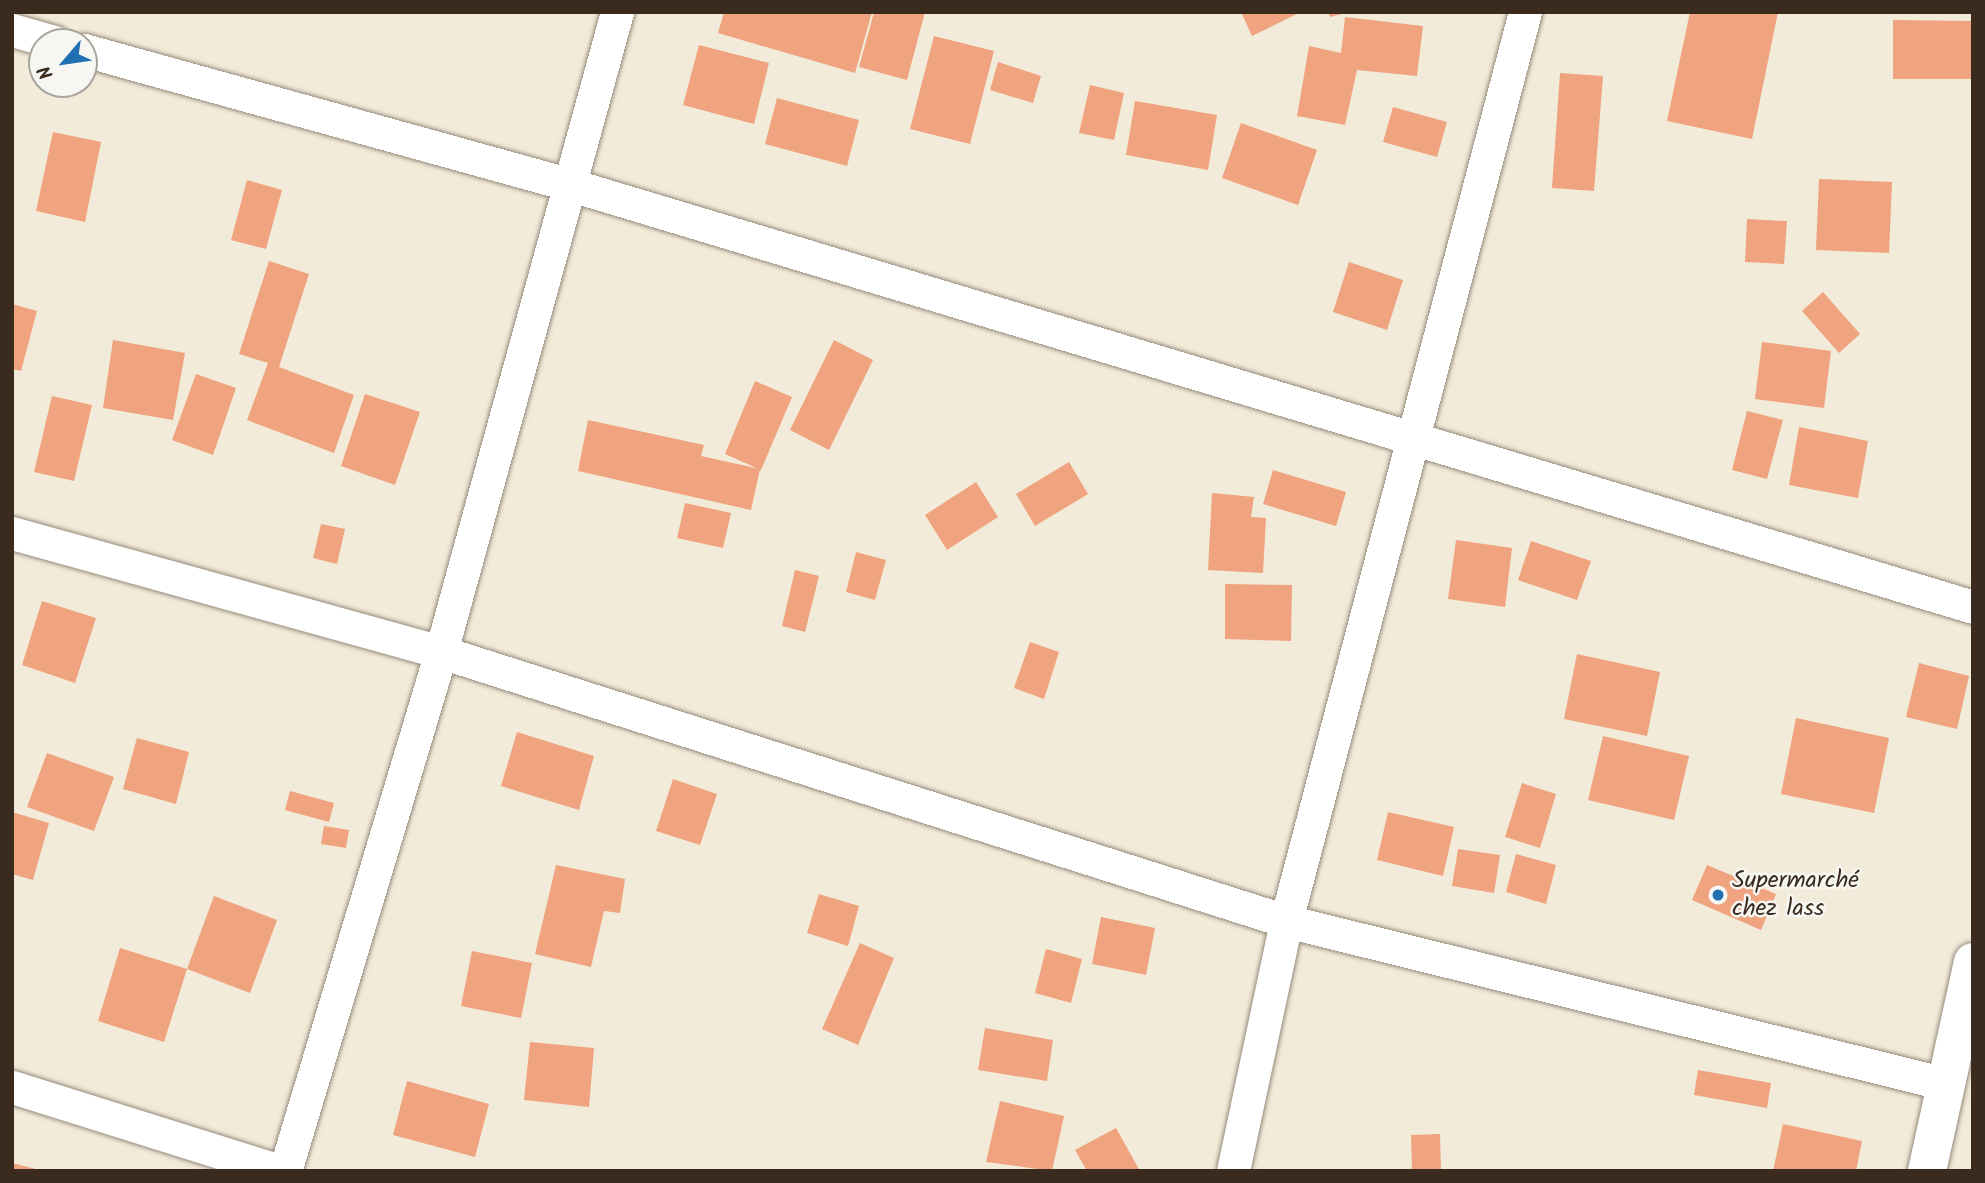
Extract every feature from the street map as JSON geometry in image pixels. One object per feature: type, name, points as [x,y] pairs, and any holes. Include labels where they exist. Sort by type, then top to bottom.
[{"type":"highway","points":[[1927,1171],[1973,962]]},
{"type":"street","points":[[12,1087],[282,1171],[441,652],[617,12]]},
{"type":"street","points":[[1233,1171],[1286,921],[1525,12]]},
{"type":"street","points":[[98,54],[571,185],[1973,607]]},
{"type":"street","points":[[12,533],[441,652],[1286,921],[1946,1084]]},
{"type":"building","points":[[724,12],[872,12],[855,73],[718,33]]},
{"type":"building","points":[[874,12],[925,12],[907,80],[859,67]]},
{"type":"building","points":[[1241,12],[1301,12],[1252,36]]},
{"type":"building","points":[[1328,12],[1345,12],[1346,13],[1330,17]]},
{"type":"building","points":[[1690,12],[1778,12],[1752,139],[1667,121]]},
{"type":"building","points":[[1345,17],[1423,26],[1417,76],[1357,70],[1345,125],[1297,116],[1309,46],[1341,53]]},
{"type":"building","points":[[1893,20],[1972,21],[1973,79],[1893,79]]},
{"type":"building","points":[[934,36],[994,51],[970,144],[910,129]]},
{"type":"building","points":[[699,45],[769,63],[754,124],[683,105]]},
{"type":"building","points":[[998,62],[1041,76],[1033,103],[990,90]]},
{"type":"building","points":[[1560,73],[1603,76],[1594,191],[1552,188]]},
{"type":"building","points":[[1090,85],[1124,93],[1114,140],[1079,133]]},
{"type":"building","points":[[777,98],[859,120],[847,166],[765,144]]},
{"type":"building","points":[[1135,101],[1217,115],[1208,170],[1126,155]]},
{"type":"building","points":[[1393,107],[1447,122],[1437,157],[1383,142]]},
{"type":"building","points":[[1241,123],[1317,150],[1298,205],[1222,178]]},
{"type":"building","points":[[53,132],[101,142],[85,222],[36,211]]},
{"type":"building","points":[[1819,179],[1892,182],[1889,253],[1816,250]]},
{"type":"building","points":[[247,180],[282,190],[266,249],[231,240]]},
{"type":"building","points":[[1747,219],[1787,221],[1784,264],[1745,262]]},
{"type":"building","points":[[269,261],[309,274],[279,367],[354,395],[334,453],[247,420],[268,363],[239,354]]},
{"type":"building","points":[[1349,262],[1403,280],[1387,330],[1333,312]]},
{"type":"building","points":[[1823,292],[1860,334],[1839,353],[1802,311]]},
{"type":"building","points":[[12,304],[37,311],[21,371],[12,369]]},
{"type":"building","points":[[113,340],[185,353],[173,420],[103,408]]},
{"type":"building","points":[[834,340],[873,360],[829,450],[790,430]]},
{"type":"building","points":[[1762,342],[1831,351],[1824,408],[1755,399]]},
{"type":"building","points":[[196,374],[236,388],[213,455],[172,440]]},
{"type":"building","points":[[755,381],[792,397],[761,470],[725,454]]},
{"type":"building","points":[[365,394],[420,412],[395,485],[341,466]]},
{"type":"building","points":[[52,396],[92,405],[74,481],[34,472]]},
{"type":"building","points":[[1747,411],[1783,420],[1767,479],[1732,470]]},
{"type":"building","points":[[588,420],[704,445],[701,456],[760,469],[751,510],[578,471]]},
{"type":"building","points":[[1799,427],[1868,441],[1858,498],[1789,485]]},
{"type":"building","points":[[1069,462],[1088,494],[1035,526],[1016,494]]},
{"type":"building","points":[[1273,470],[1346,492],[1336,526],[1263,504]]},
{"type":"building","points":[[976,482],[998,517],[947,550],[925,515]]},
{"type":"building","points":[[1212,493],[1254,497],[1251,517],[1266,518],[1263,573],[1208,570]]},
{"type":"building","points":[[685,503],[731,513],[723,548],[677,538]]},
{"type":"building","points":[[321,524],[345,529],[337,564],[313,558]]},
{"type":"building","points":[[1456,540],[1512,548],[1505,607],[1448,599]]},
{"type":"building","points":[[1531,541],[1591,561],[1577,600],[1518,580]]},
{"type":"building","points":[[856,552],[886,560],[875,600],[846,592]]},
{"type":"building","points":[[795,570],[819,576],[805,632],[782,626]]},
{"type":"building","points":[[1225,584],[1292,585],[1291,641],[1225,639]]},
{"type":"building","points":[[42,601],[96,618],[75,683],[22,665]]},
{"type":"building","points":[[1030,642],[1059,652],[1044,699],[1014,688]]},
{"type":"building","points":[[1577,654],[1660,672],[1647,736],[1564,719]]},
{"type":"building","points":[[1919,663],[1969,676],[1957,729],[1906,717]]},
{"type":"building","points":[[1796,718],[1889,738],[1874,813],[1781,794]]},
{"type":"building","points":[[517,732],[594,756],[579,810],[501,786]]},
{"type":"building","points":[[1603,736],[1689,756],[1674,820],[1588,800]]},
{"type":"building","points":[[137,738],[189,752],[176,804],[123,789]]},
{"type":"building","points":[[47,753],[114,777],[94,831],[27,807]]},
{"type":"building","points":[[673,779],[717,794],[700,845],[656,831]]},
{"type":"building","points":[[1522,783],[1556,794],[1540,848],[1505,837]]},
{"type":"building","points":[[290,791],[334,803],[329,822],[285,810]]},
{"type":"building","points":[[12,812],[49,823],[33,880],[12,874]]},
{"type":"building","points":[[1388,812],[1454,827],[1443,876],[1377,860]]},
{"type":"building","points":[[324,826],[349,830],[346,848],[321,844]]},
{"type":"building","points":[[1458,849],[1500,855],[1494,893],[1452,886]]},
{"type":"building","points":[[1516,854],[1556,865],[1546,904],[1506,892]]},
{"type":"building","points":[[556,865],[625,879],[620,913],[604,911],[591,967],[535,954]]},
{"type":"building","points":[[1707,865],[1776,894],[1761,930],[1692,900]]},
{"type":"building","points":[[819,894],[859,906],[848,946],[807,933]]},
{"type":"building","points":[[214,896],[277,920],[250,993],[187,969]]},
{"type":"building","points":[[1101,917],[1155,928],[1146,975],[1092,964]]},
{"type":"building","points":[[860,943],[894,958],[858,1045],[822,1029]]},
{"type":"building","points":[[120,948],[187,969],[164,1042],[98,1021]]},
{"type":"building","points":[[1046,949],[1082,959],[1071,1003],[1035,993]]},
{"type":"building","points":[[472,951],[532,963],[521,1018],[461,1006]]},
{"type":"building","points":[[985,1028],[1053,1040],[1047,1081],[978,1070]]},
{"type":"building","points":[[530,1042],[594,1048],[589,1107],[524,1100]]},
{"type":"building","points":[[1698,1070],[1771,1083],[1767,1108],[1694,1095]]},
{"type":"building","points":[[407,1081],[489,1104],[475,1157],[393,1135]]},
{"type":"building","points":[[1000,1101],[1064,1116],[1052,1171],[986,1162]]},
{"type":"building","points":[[1783,1124],[1862,1141],[1856,1171],[1773,1171]]},
{"type":"building","points":[[1116,1128],[1140,1171],[1087,1171],[1075,1150]]},
{"type":"building","points":[[1440,1134],[1441,1171],[1412,1171],[1411,1135]]},
{"type":"building","points":[[12,1163],[40,1170],[40,1171],[12,1171]]},
{"type":"place","name":"Supermarché chez lass","points":[[1718,895]]}]
